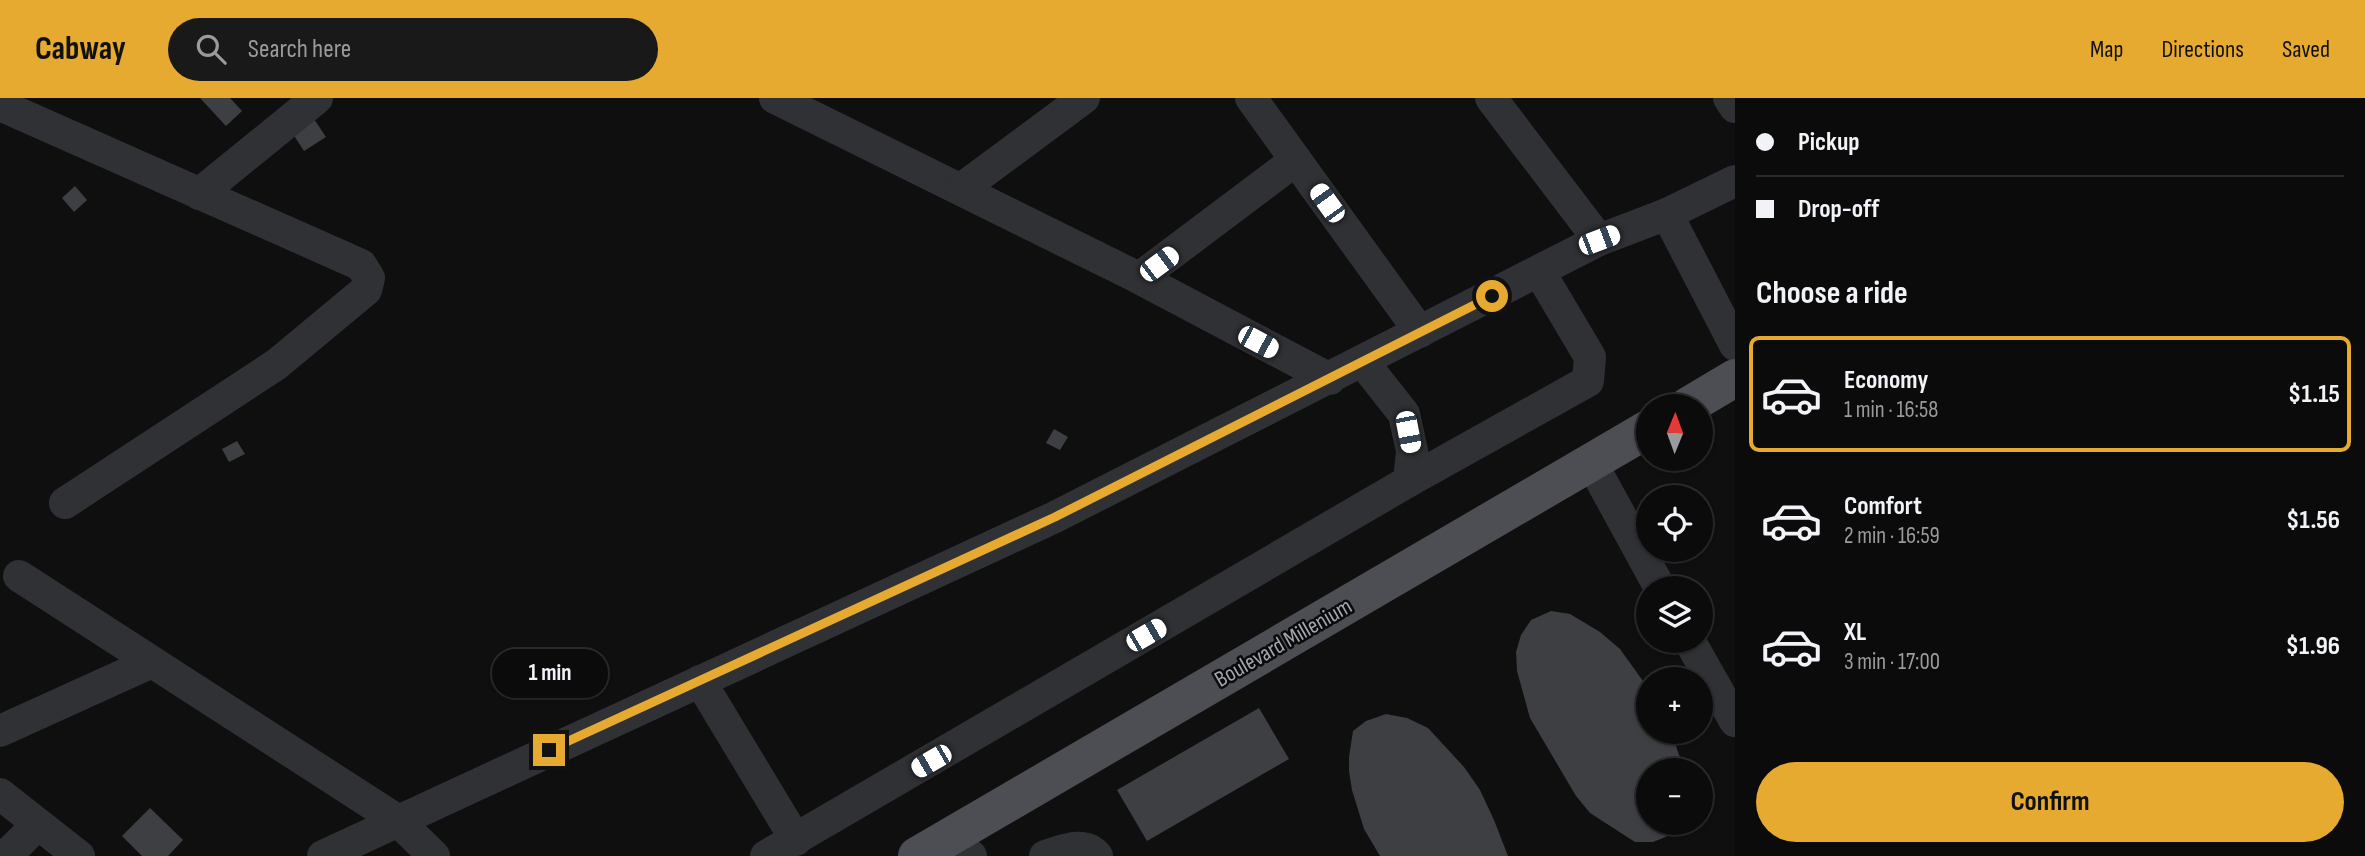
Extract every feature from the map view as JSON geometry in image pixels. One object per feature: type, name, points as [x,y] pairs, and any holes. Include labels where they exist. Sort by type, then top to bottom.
[{"type":"main road","points":[[1708,394],[1735,378]]},
{"type":"main road","name":"Boulevard Millenium","points":[[945,850],[1636,436]]},
{"type":"street","points":[[199,194],[317,98]]},
{"type":"street","points":[[775,98],[1139,278],[1330,379]]},
{"type":"street","points":[[961,190],[1084,98]]},
{"type":"street","points":[[1251,98],[1420,332]]},
{"type":"street","points":[[1490,98],[1599,240]]},
{"type":"street","points":[[1729,98],[1735,107]]},
{"type":"street","points":[[0,105],[360,265],[369,278],[366,290],[277,365],[65,503]]},
{"type":"street","points":[[1139,278],[1296,160]]},
{"type":"street","points":[[323,856],[1055,517],[1599,240],[1667,214],[1735,181]]},
{"type":"street","points":[[1667,214],[1735,345]]},
{"type":"street","points":[[766,856],[1409,481],[1588,381],[1590,357],[1539,271]]},
{"type":"street","points":[[1363,362],[1405,414],[1412,451],[1409,481]]},
{"type":"street","points":[[1591,463],[1653,576]]},
{"type":"street","points":[[19,576],[397,820],[434,856]]},
{"type":"street","points":[[1696,653],[1735,721]]},
{"type":"street","points":[[0,731],[152,662]]},
{"type":"street","points":[[700,681],[796,840]]},
{"type":"street","points":[[0,794],[79,856]]},
{"type":"street","points":[[6,856],[37,825]]},
{"type":"street","points":[[1045,856],[1069,848],[1082,847],[1093,851],[1097,856]]},
{"type":"building","points":[[200,98],[230,98],[242,111],[226,126]]},
{"type":"building","points":[[312,116],[326,137],[304,151],[291,131]]},
{"type":"building","points":[[75,186],[87,200],[74,212],[62,198]]},
{"type":"building","points":[[1054,429],[1068,437],[1060,450],[1046,443]]},
{"type":"building","points":[[237,441],[245,454],[229,462],[222,449]]},
{"type":"building","points":[[1551,611],[1570,614],[1600,632],[1620,649],[1636,671],[1636,744],[1675,744],[1680,758],[1636,758],[1636,835],[1668,836],[1653,842],[1635,842],[1590,813],[1576,796],[1530,718],[1517,671],[1516,652],[1521,635],[1531,620]]},
{"type":"building","points":[[1259,708],[1289,759],[1147,841],[1117,790]]},
{"type":"building","points":[[1386,714],[1407,718],[1428,728],[1464,767],[1480,790],[1508,856],[1380,856],[1364,829],[1352,790],[1349,757],[1353,731],[1366,721]]},
{"type":"building","points":[[150,808],[183,840],[168,856],[142,856],[122,836]]},
{"type":"route","points":[[549,750],[1055,517],[1492,296]]}]
